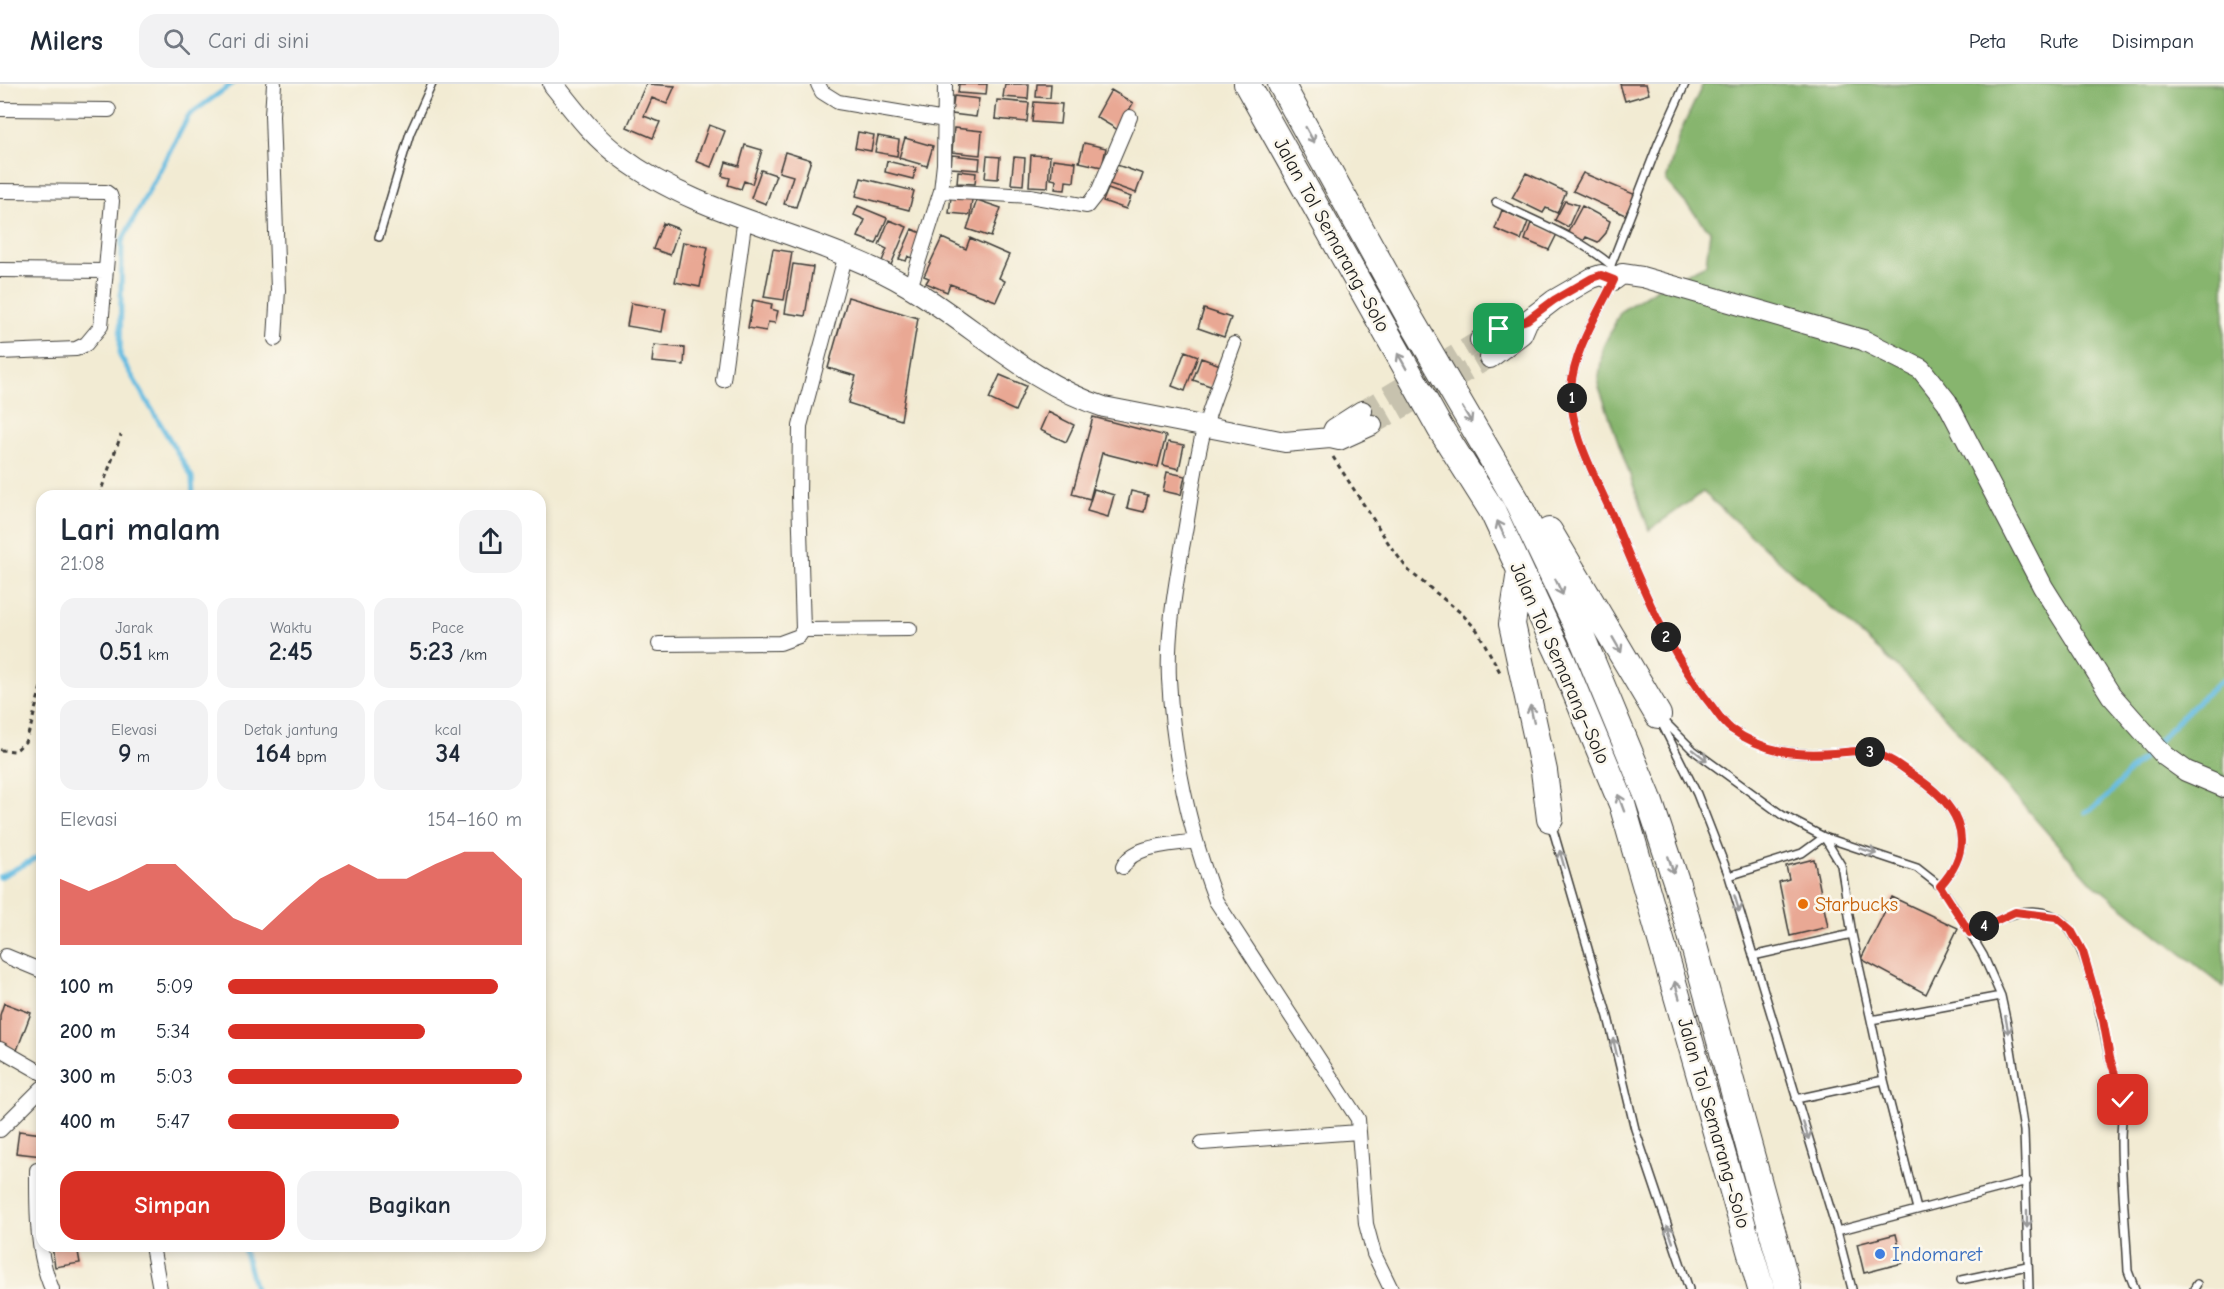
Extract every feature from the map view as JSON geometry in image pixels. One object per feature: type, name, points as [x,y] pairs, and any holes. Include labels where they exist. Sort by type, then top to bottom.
[{"type":"highway","name":"Jalan Tol Semarang–Solo","points":[[1247,84],[1440,428],[1493,512],[1562,660],[1622,804],[1761,1289]]},
{"type":"highway","name":"Jalan Tol Semarang–Solo","points":[[1281,84],[1411,320],[1518,503],[1543,553],[1648,798],[1677,884],[1788,1289]]},
{"type":"highway","points":[[1481,439],[1525,492],[1658,715]]},
{"type":"highway","points":[[1520,571],[1512,624],[1544,771],[1550,819]]},
{"type":"street","points":[[274,84],[272,115],[278,290],[275,339]]},
{"type":"street","points":[[553,84],[600,139],[620,157],[672,188],[745,218],[846,254],[910,288],[1023,365],[1084,400],[1205,428],[1276,441],[1326,439],[1334,429],[1367,418]]},
{"type":"street","points":[[818,84],[822,92],[838,102],[945,120]]},
{"type":"street","points":[[910,288],[929,236],[941,191],[945,84]]},
{"type":"street","points":[[0,109],[109,110]]},
{"type":"street","points":[[941,191],[1030,196],[1087,206],[1098,192],[1130,117]]},
{"type":"street","points":[[0,191],[106,192],[110,195],[101,326],[86,345],[60,351],[0,352]]},
{"type":"street","points":[[723,380],[745,218]]},
{"type":"street","points":[[659,644],[780,643],[799,636],[803,630],[799,486],[800,426],[846,254]]},
{"type":"street","points":[[0,270],[106,271]]},
{"type":"street","points":[[1480,340],[1512,323],[1527,320],[1554,300],[1592,278],[1613,272],[1642,277],[1863,340],[1921,369],[1947,402],[2043,586],[2111,695],[2165,756],[2186,771],[2224,787]]},
{"type":"street","points":[[1490,358],[1522,334],[1527,320]]},
{"type":"street","points":[[1234,345],[1205,428],[1177,577],[1170,637],[1169,677],[1186,808],[1216,901],[1358,1119],[1366,1224],[1374,1254],[1390,1289]]},
{"type":"street","points":[[803,630],[910,628]]},
{"type":"street","points":[[1123,867],[1126,860],[1137,852],[1195,841]]},
{"type":"street","points":[[6,957],[36,968]]},
{"type":"street","points":[[0,1049],[36,1070]]},
{"type":"street","points":[[0,1130],[36,1094]]},
{"type":"street","points":[[1202,1143],[1359,1132]]},
{"type":"street","points":[[43,1252],[52,1289]]},
{"type":"street","points":[[153,1252],[160,1289]]},
{"type":"lane","points":[[379,237],[410,133],[432,84]]},
{"type":"lane","points":[[1685,84],[1658,144],[1613,272],[1575,361],[1572,405],[1579,436],[1639,579],[1683,668],[1729,727],[1758,746],[1781,753],[1812,755],[1873,752],[1934,788],[1950,806],[1959,826],[1961,847],[1952,873],[1940,886]]},
{"type":"lane","points":[[1496,202],[1600,255],[1613,272]]},
{"type":"lane","points":[[1658,715],[1693,750],[1782,815],[1824,837],[1917,868],[1940,886],[1983,955],[2001,996],[2024,1131],[2029,1289]]},
{"type":"lane","points":[[1658,715],[1697,794],[1728,876],[1838,1231],[1852,1289]]},
{"type":"lane","points":[[1550,819],[1608,1017],[1635,1129],[1689,1289]]},
{"type":"lane","points":[[1728,876],[1802,853],[1824,837]]},
{"type":"lane","points":[[1824,837],[1841,865],[1852,934],[1884,1080],[1917,1209]]},
{"type":"lane","points":[[1970,933],[2015,912],[2039,913],[2056,917],[2064,923],[2071,930],[2083,952],[2123,1100],[2121,1139],[2128,1271],[2135,1289]]},
{"type":"lane","points":[[1753,956],[1852,934]]},
{"type":"lane","points":[[1871,1020],[2001,996]]},
{"type":"lane","points":[[1796,1099],[1884,1080]]},
{"type":"lane","points":[[1838,1231],[2027,1180]]},
{"type":"lane","points":[[1961,1280],[2027,1266]]},
{"type":"path","points":[[101,490],[121,435]]},
{"type":"path","points":[[1326,439],[1391,548],[1409,571],[1461,613],[1477,630],[1501,675]]},
{"type":"path","points":[[0,750],[15,751],[25,742],[36,704]]},
{"type":"green space","points":[[1703,84],[2224,84],[2224,987],[2090,881],[1915,683],[1703,492],[1649,530],[1598,384],[1603,347],[1621,311],[1659,287],[1706,264],[1710,231],[1666,181],[1679,135]]},
{"type":"building","points":[[646,84],[675,86],[667,104],[652,98],[644,116],[660,122],[653,138],[627,127]]},
{"type":"building","points":[[959,84],[987,84],[986,95],[958,93]]},
{"type":"building","points":[[1005,84],[1029,84],[1028,99],[1003,97]]},
{"type":"building","points":[[1037,84],[1051,84],[1050,98],[1036,97]]},
{"type":"building","points":[[1620,84],[1646,84],[1649,94],[1625,101]]},
{"type":"building","points":[[1111,90],[1133,103],[1118,130],[1096,117]]},
{"type":"building","points":[[954,96],[979,99],[976,117],[952,114]]},
{"type":"building","points":[[997,100],[1029,103],[1027,122],[995,119]]},
{"type":"building","points":[[1034,102],[1062,104],[1060,124],[1032,122]]},
{"type":"building","points":[[709,125],[725,131],[711,167],[696,161]]},
{"type":"building","points":[[954,128],[982,131],[980,155],[952,152]]},
{"type":"building","points":[[858,132],[874,135],[871,151],[855,148]]},
{"type":"building","points":[[878,136],[899,140],[897,156],[875,152]]},
{"type":"building","points":[[905,138],[933,146],[927,166],[899,158]]},
{"type":"building","points":[[1084,143],[1106,148],[1102,167],[1079,162]]},
{"type":"building","points":[[745,145],[762,150],[752,184],[744,181],[741,189],[728,185],[730,178],[722,176],[726,162],[739,166]]},
{"type":"building","points":[[785,152],[811,160],[796,207],[784,204],[793,176],[779,172]]},
{"type":"building","points":[[952,155],[980,158],[979,170],[951,168]]},
{"type":"building","points":[[1031,155],[1050,156],[1048,187],[1029,186]]},
{"type":"building","points":[[987,156],[1000,157],[998,179],[985,178]]},
{"type":"building","points":[[1014,157],[1025,158],[1023,185],[1011,184]]},
{"type":"building","points":[[1053,159],[1076,162],[1074,182],[1066,181],[1065,190],[1055,189],[1056,180],[1051,179]]},
{"type":"building","points":[[887,161],[916,168],[913,179],[885,172]]},
{"type":"building","points":[[1117,165],[1143,174],[1136,193],[1110,184]]},
{"type":"building","points":[[761,170],[776,175],[766,204],[751,198]]},
{"type":"building","points":[[958,171],[976,173],[975,184],[957,183]]},
{"type":"building","points":[[1526,173],[1566,192],[1557,213],[1546,208],[1543,213],[1512,198]]},
{"type":"building","points":[[1583,173],[1636,195],[1625,215],[1573,191]]},
{"type":"building","points":[[861,178],[914,191],[909,210],[856,196]]},
{"type":"building","points":[[1108,189],[1131,197],[1126,209],[1103,201]]},
{"type":"building","points":[[951,197],[972,199],[970,215],[949,213]]},
{"type":"building","points":[[977,200],[1001,208],[991,237],[967,229]]},
{"type":"building","points":[[1565,201],[1578,205],[1568,227],[1555,220]]},
{"type":"building","points":[[858,206],[887,218],[876,244],[858,237],[865,220],[854,215]]},
{"type":"building","points":[[1582,206],[1610,221],[1606,233],[1598,242],[1586,237],[1583,242],[1567,234]]},
{"type":"building","points":[[1502,210],[1528,222],[1521,240],[1495,229]]},
{"type":"building","points":[[889,220],[907,227],[891,265],[882,261],[887,249],[879,245]]},
{"type":"building","points":[[663,223],[679,229],[670,255],[653,249]]},
{"type":"building","points":[[1531,223],[1557,234],[1549,250],[1525,240]]},
{"type":"building","points":[[912,229],[926,235],[916,260],[908,256],[906,261],[899,259]]},
{"type":"building","points":[[942,238],[966,249],[970,238],[1009,255],[999,278],[1005,281],[996,301],[950,284],[947,292],[926,283],[929,278],[924,276]]},
{"type":"building","points":[[683,242],[708,247],[700,287],[675,282]]},
{"type":"building","points":[[773,249],[792,252],[784,300],[764,297]]},
{"type":"building","points":[[793,264],[813,267],[805,316],[785,313]]},
{"type":"building","points":[[848,297],[918,318],[901,420],[848,403],[856,376],[828,368]]},
{"type":"building","points":[[753,300],[772,304],[771,309],[778,311],[775,323],[768,322],[766,331],[748,328]]},
{"type":"building","points":[[631,303],[666,309],[662,332],[627,326]]},
{"type":"building","points":[[1204,309],[1231,318],[1224,337],[1198,328]]},
{"type":"building","points":[[654,345],[685,348],[684,365],[652,362]]},
{"type":"building","points":[[1185,351],[1198,356],[1185,391],[1172,386]]},
{"type":"building","points":[[1201,358],[1223,366],[1216,388],[1193,380]]},
{"type":"building","points":[[1000,375],[1026,386],[1015,411],[989,399]]},
{"type":"building","points":[[1048,412],[1074,425],[1066,442],[1040,430]]},
{"type":"building","points":[[1093,417],[1166,436],[1158,467],[1102,453],[1090,499],[1072,494]]},
{"type":"building","points":[[1168,442],[1184,445],[1179,469],[1163,465]]},
{"type":"building","points":[[1167,472],[1185,476],[1181,495],[1163,491]]},
{"type":"building","points":[[1094,489],[1114,495],[1108,517],[1087,511]]},
{"type":"building","points":[[1131,491],[1148,495],[1144,512],[1127,508]]},
{"type":"building","name":"Starbucks","points":[[1814,859],[1828,927],[1790,936],[1779,882],[1789,879],[1786,866]]},
{"type":"building","points":[[1892,897],[1958,928],[1926,994],[1861,959]]},
{"type":"building","points":[[4,1003],[31,1013],[17,1050],[0,1044],[0,1015]]},
{"type":"building","points":[[19,1131],[36,1133],[36,1155],[16,1153]]},
{"type":"building","name":"Indomaret","points":[[1896,1234],[1903,1263],[1864,1273],[1857,1244]]},
{"type":"building","points":[[53,1252],[78,1252],[80,1263],[55,1267]]},
{"type":"waterway","points":[[193,490],[192,477],[120,356],[122,241],[189,115],[232,84]]},
{"type":"waterway","points":[[2085,812],[2107,797],[2178,720],[2224,679]]},
{"type":"waterway","points":[[0,877],[36,858]]},
{"type":"waterway","points":[[245,1252],[255,1289]]},
{"type":"tunnel","points":[[1362,411],[1480,340]]},
{"type":"tunnel","points":[[1372,425],[1490,358]]},
{"type":"place","name":"Starbucks","points":[[1803,904]]},
{"type":"place","name":"Indomaret","points":[[1880,1254]]},
{"type":"route","points":[[1499,329],[1527,320],[1554,300],[1592,278],[1601,275],[1614,280],[1575,361],[1571,390],[1572,405],[1579,436],[1639,579],[1683,668],[1729,727],[1758,746],[1781,753],[1812,755],[1873,752],[1934,788],[1950,806],[1959,826],[1961,847],[1952,873],[1940,886],[1970,933],[2015,912],[2039,913],[2056,917],[2071,930],[2083,952],[2123,1100]]}]
